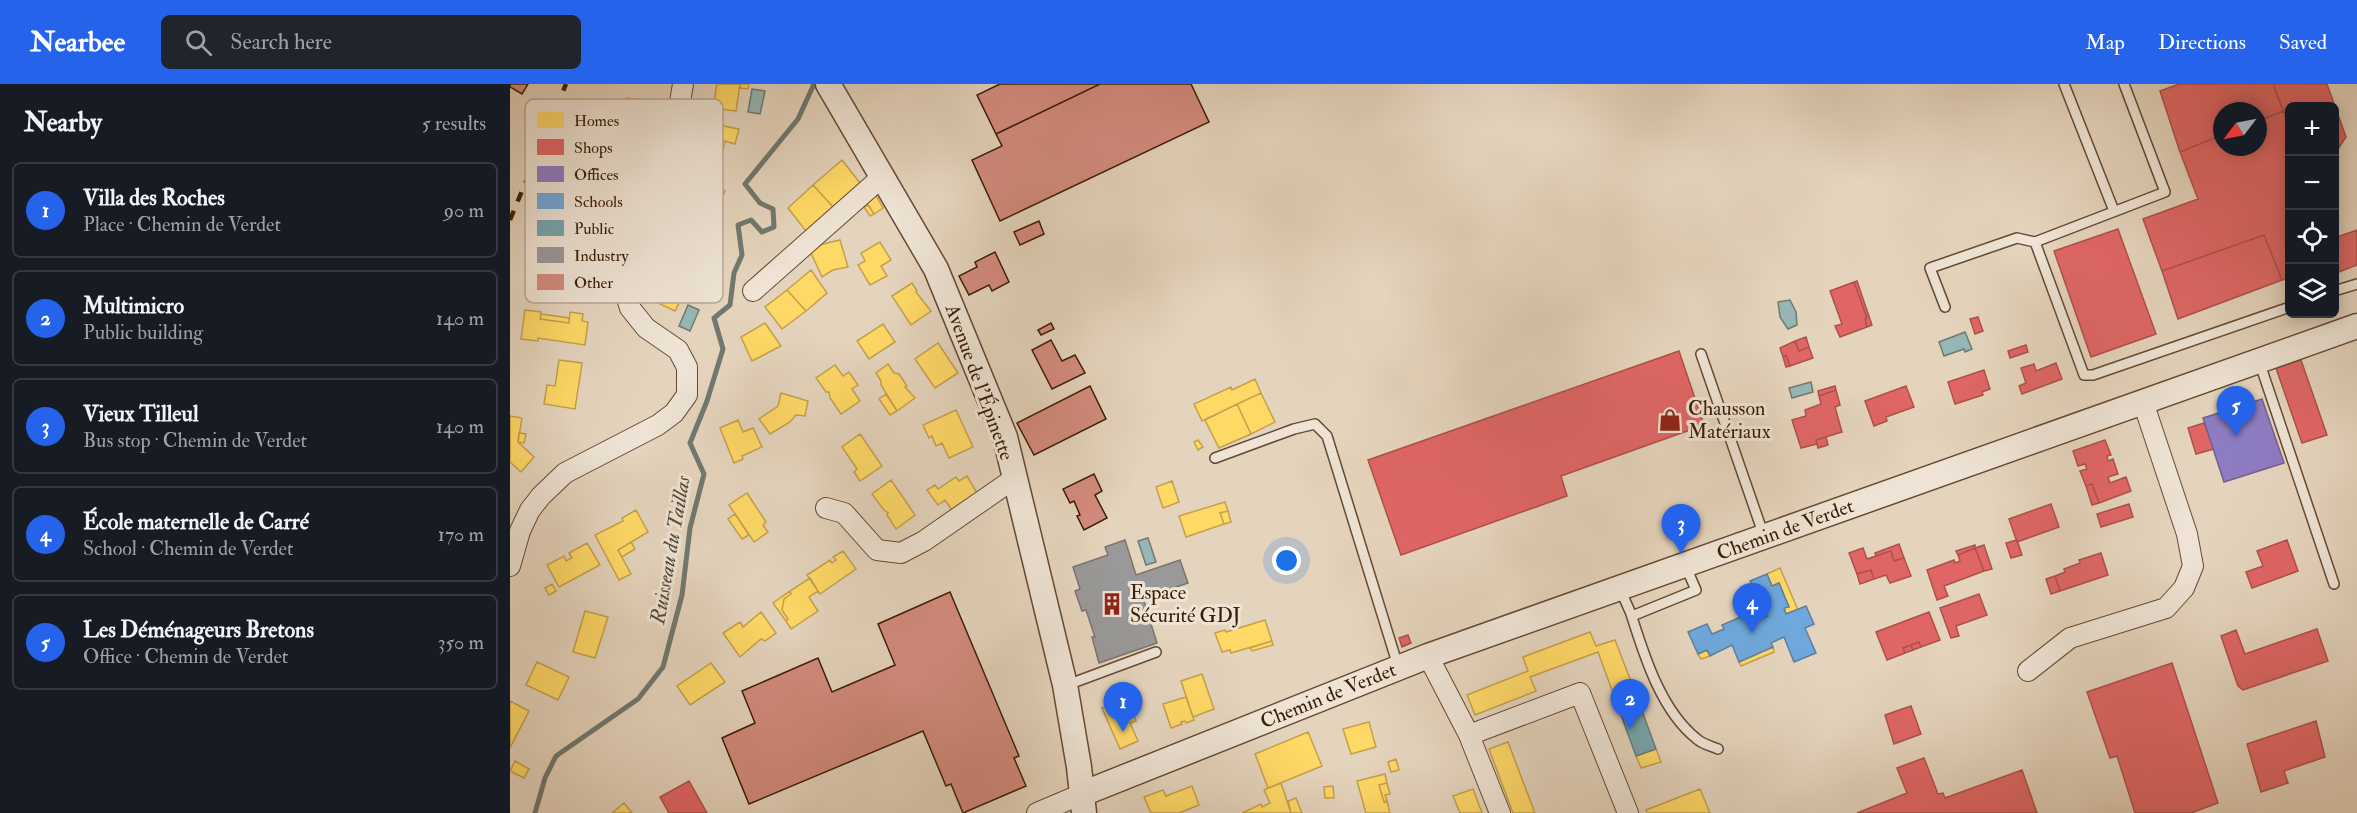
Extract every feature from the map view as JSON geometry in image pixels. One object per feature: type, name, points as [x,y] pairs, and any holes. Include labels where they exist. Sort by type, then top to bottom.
[{"type":"street","points":[[680,99],[683,84]]},
{"type":"street","name":"Avenue de l'Épinette","points":[[828,84],[936,269],[1005,437],[1065,686],[1083,804]]},
{"type":"street","points":[[753,291],[883,176]]},
{"type":"street","points":[[510,566],[520,531],[530,510],[541,496],[565,473],[658,425],[674,412],[687,395],[687,367],[678,350],[646,328],[628,303]]},
{"type":"street","name":"Chemin de Verdet","points":[[1083,804],[1398,667],[2357,326]]},
{"type":"street","points":[[2028,671],[2070,638],[2166,608],[2184,588],[2193,566],[2187,534],[2144,402]]},
{"type":"street","points":[[826,508],[844,513],[877,549],[901,553],[924,541],[1015,478]]},
{"type":"street","points":[[1428,656],[1469,735],[1500,813]]},
{"type":"street","points":[[1469,735],[1580,693],[1628,813]]},
{"type":"street","points":[[1037,813],[1083,804]]},
{"type":"lane","points":[[2064,84],[2114,211]]},
{"type":"lane","points":[[1945,307],[1930,268],[2017,238],[2035,242],[2165,192],[2124,84]]},
{"type":"lane","points":[[2035,242],[2084,375],[2093,375],[2285,308]]},
{"type":"lane","points":[[2339,289],[2357,284]]},
{"type":"lane","points":[[1701,354],[1764,536]]},
{"type":"lane","points":[[2259,361],[2334,584]]},
{"type":"lane","points":[[1215,458],[1293,429],[1315,424],[1327,436],[1398,667]]},
{"type":"lane","points":[[1630,614],[1632,616],[1696,590],[1685,565]]},
{"type":"lane","points":[[1619,587],[1651,674],[1675,714],[1697,740],[1718,749]]},
{"type":"lane","points":[[1065,686],[1156,652]]},
{"type":"water","points":[[752,89],[765,91],[760,114],[748,112]]},
{"type":"water","points":[[1790,300],[1796,312],[1797,325],[1788,329],[1780,317],[1778,302]]},
{"type":"water","points":[[688,305],[699,310],[690,331],[679,326]]},
{"type":"water","points":[[1965,332],[1972,349],[1965,352],[1964,349],[1944,356],[1939,342]]},
{"type":"water","points":[[1811,382],[1813,392],[1792,398],[1789,388]]},
{"type":"water","points":[[1148,538],[1156,562],[1146,565],[1138,541]]},
{"type":"building: Homes","points":[[717,84],[740,84],[736,111],[723,109],[723,99],[714,99]]},
{"type":"building: Homes","points":[[740,84],[749,84],[748,89],[740,88]]},
{"type":"building: Homes","points":[[723,126],[739,129],[735,144],[725,141],[723,150]]},
{"type":"building: Homes","points":[[842,160],[860,183],[833,207],[813,185]]},
{"type":"building: Homes","points":[[813,185],[833,207],[806,231],[788,208]]},
{"type":"building: Homes","points":[[875,194],[883,208],[874,214],[865,200]]},
{"type":"building: Homes","points":[[868,205],[874,214],[870,216],[864,207]]},
{"type":"building: Homes","points":[[840,240],[848,267],[833,270],[822,277],[810,251],[823,244]]},
{"type":"building: Homes","points":[[880,242],[891,260],[881,266],[887,276],[870,285],[858,265],[865,261],[861,253]]},
{"type":"building: Homes","points":[[811,270],[827,293],[806,311],[787,290]]},
{"type":"building: Homes","points":[[912,283],[931,311],[911,325],[892,296]]},
{"type":"building: Homes","points":[[787,290],[806,311],[782,329],[765,307]]},
{"type":"building: Homes","points":[[658,303],[679,303],[675,311]]},
{"type":"building: Homes","points":[[525,310],[541,312],[540,319],[569,323],[570,312],[583,314],[582,321],[588,322],[585,345],[538,338],[538,341],[521,339]]},
{"type":"building: Homes","points":[[541,314],[569,318],[569,323],[540,319]]},
{"type":"building: Homes","points":[[765,323],[781,346],[752,361],[741,337]]},
{"type":"building: Homes","points":[[883,324],[895,342],[869,359],[857,341]]},
{"type":"building: Homes","points":[[938,343],[958,373],[935,388],[915,359]]},
{"type":"building: Homes","points":[[559,360],[582,363],[575,409],[544,404],[547,385],[555,386]]},
{"type":"building: Homes","points":[[888,364],[894,373],[899,374],[907,386],[905,387],[915,398],[897,411],[876,373]]},
{"type":"building: Homes","points":[[835,365],[843,376],[849,372],[858,385],[852,389],[860,401],[841,414],[830,398],[829,392],[826,392],[816,378]]},
{"type":"building: Homes","points":[[1255,379],[1261,393],[1202,421],[1194,404]]},
{"type":"building: Homes","points":[[781,393],[808,401],[805,416],[796,415],[790,422],[770,434],[759,419],[778,406]]},
{"type":"building: Homes","points":[[1261,393],[1275,422],[1251,434],[1237,404]]},
{"type":"building: Homes","points":[[886,394],[897,411],[890,415],[879,399]]},
{"type":"building: Homes","points":[[1237,404],[1251,434],[1219,448],[1205,420]]},
{"type":"building: Homes","points":[[956,410],[973,447],[949,458],[942,443],[936,446],[932,436],[929,438],[923,425]]},
{"type":"building: Homes","points":[[510,416],[522,418],[518,442],[534,457],[521,472],[510,462]]},
{"type":"building: Homes","points":[[738,420],[743,432],[753,428],[762,447],[742,456],[743,459],[734,463],[720,428]]},
{"type":"building: Homes","points":[[519,433],[526,434],[524,443],[518,442]]},
{"type":"building: Homes","points":[[860,434],[882,466],[860,481],[854,472],[857,469],[842,447]]},
{"type":"building: Homes","points":[[1198,440],[1203,447],[1198,450],[1194,442]]},
{"type":"building: Homes","points":[[967,476],[977,493],[952,510],[945,500],[938,505],[927,490],[935,485],[938,489],[956,477],[959,481]]},
{"type":"building: Homes","points":[[891,480],[915,515],[896,529],[888,513],[872,494]]},
{"type":"building: Homes","points":[[1172,481],[1179,502],[1163,508],[1156,487]]},
{"type":"building: Homes","points":[[747,493],[766,522],[763,525],[768,532],[754,542],[729,505]]},
{"type":"building: Homes","points":[[1225,502],[1228,511],[1220,513],[1224,524],[1186,537],[1179,516]]},
{"type":"building: Homes","points":[[636,510],[648,532],[618,550],[631,574],[619,580],[595,535],[623,521],[622,518]]},
{"type":"building: Homes","points":[[1228,511],[1231,522],[1224,524],[1220,513]]},
{"type":"building: Homes","points":[[735,514],[749,535],[742,539],[728,519]]},
{"type":"building: Homes","points":[[631,542],[635,549],[622,557],[618,550]]},
{"type":"building: Homes","points":[[587,543],[600,565],[559,587],[547,565],[564,556],[566,561],[572,558],[569,553]]},
{"type":"building: Homes","points":[[843,551],[856,569],[820,594],[807,575],[830,560],[832,563],[836,560],[833,557]]},
{"type":"building: Homes","points":[[1780,568],[1798,610],[1786,614],[1784,608],[1789,607],[1779,583],[1772,586],[1767,574]]},
{"type":"building: Homes","points":[[810,578],[818,591],[809,597],[818,611],[791,629],[782,610],[784,599],[791,594],[790,591]]},
{"type":"building: Homes","points":[[552,584],[556,591],[549,595],[545,588]]},
{"type":"building: Homes","points":[[790,591],[791,594],[784,599],[782,610],[788,619],[786,621],[773,603]]},
{"type":"building: Homes","points":[[585,611],[608,617],[595,658],[573,652]]},
{"type":"building: Homes","points":[[761,612],[776,633],[765,641],[761,639],[740,657],[723,633],[740,622],[743,627]]},
{"type":"building: Homes","points":[[1265,620],[1272,641],[1231,653],[1230,650],[1222,652],[1215,633],[1225,630],[1226,632]]},
{"type":"building: Homes","points":[[1590,632],[1596,646],[1615,640],[1637,697],[1617,704],[1598,652],[1530,677],[1536,691],[1475,715],[1467,695],[1528,671],[1523,657]]},
{"type":"building: Homes","points":[[1272,641],[1273,645],[1252,651],[1250,648]]},
{"type":"building: Homes","points":[[1773,647],[1774,652],[1741,666],[1739,662]]},
{"type":"building: Homes","points":[[1707,650],[1710,656],[1701,659],[1698,654]]},
{"type":"building: Homes","points":[[537,662],[569,677],[558,700],[526,685]]},
{"type":"building: Homes","points":[[711,663],[725,682],[690,705],[677,686]]},
{"type":"building: Homes","points":[[1202,674],[1214,709],[1193,717],[1181,681]]},
{"type":"building: Homes","points":[[1186,697],[1194,720],[1181,722],[1182,724],[1171,728],[1163,704]]},
{"type":"building: Homes","points":[[1119,700],[1124,711],[1131,708],[1136,721],[1130,723],[1138,741],[1120,749],[1102,708]]},
{"type":"building: Homes","points":[[510,701],[529,711],[510,748]]},
{"type":"building: Homes","points":[[1369,722],[1376,747],[1351,754],[1343,729]]},
{"type":"building: Homes","points":[[1308,732],[1322,766],[1268,788],[1255,754]]},
{"type":"building: Homes","points":[[1508,742],[1535,813],[1513,813],[1489,749]]},
{"type":"building: Homes","points":[[1656,749],[1661,762],[1641,768],[1636,756]]},
{"type":"building: Homes","points":[[1396,759],[1399,770],[1391,772],[1388,762]]},
{"type":"building: Homes","points":[[515,761],[529,769],[524,778],[510,771]]},
{"type":"building: Homes","points":[[1385,774],[1387,783],[1379,785],[1390,813],[1366,813],[1357,781]]},
{"type":"building: Homes","points":[[1281,783],[1291,813],[1242,813],[1261,804],[1262,807],[1270,803],[1264,790]]},
{"type":"building: Homes","points":[[1387,783],[1390,794],[1385,795],[1387,801],[1384,802],[1379,785]]},
{"type":"building: Homes","points":[[1192,786],[1199,805],[1179,813],[1151,813],[1144,797],[1163,790],[1166,796]]},
{"type":"building: Homes","points":[[1333,786],[1334,798],[1325,798],[1324,787]]},
{"type":"building: Homes","points":[[1473,789],[1482,813],[1460,813],[1453,796]]},
{"type":"building: Homes","points":[[1700,789],[1710,813],[1647,813],[1646,810]]},
{"type":"building: Homes","points":[[1296,798],[1302,813],[1291,813],[1288,801]]},
{"type":"building: Homes","points":[[624,803],[632,813],[612,813]]},
{"type":"building: Shops","points":[[2179,84],[2273,84],[2283,111],[2267,117],[2267,102],[2213,102],[2213,139],[2180,152],[2160,91]]},
{"type":"building: Shops","points":[[2273,84],[2327,84],[2333,102],[2285,102],[2285,114]]},
{"type":"building: Shops","points":[[2283,111],[2285,116],[2285,279],[2282,280],[2264,235],[2162,271],[2143,219],[2198,199],[2180,152],[2213,139],[2213,156],[2267,156],[2267,117]]},
{"type":"building: Shops","points":[[2339,117],[2346,137],[2339,148]]},
{"type":"building: Shops","points":[[2118,229],[2156,334],[2091,357],[2054,251]]},
{"type":"building: Shops","points":[[2357,230],[2357,265],[2339,272],[2339,264],[2339,236]]},
{"type":"building: Shops","points":[[2264,235],[2282,280],[2178,319],[2162,271]]},
{"type":"building: Shops","points":[[1857,281],[1872,325],[1867,327],[1865,319],[1867,318],[1854,282]]},
{"type":"building: Shops","points":[[1854,282],[1867,318],[1865,319],[1867,327],[1840,337],[1835,326],[1842,324],[1830,291]]},
{"type":"building: Shops","points":[[1978,317],[1983,331],[1975,334],[1970,319]]},
{"type":"building: Shops","points":[[1806,337],[1809,347],[1799,351],[1795,341]]},
{"type":"building: Shops","points":[[1795,341],[1799,351],[1809,347],[1813,358],[1790,366],[1786,355],[1783,357],[1780,348]]},
{"type":"building: Shops","points":[[2026,345],[2028,352],[2010,358],[2008,351]]},
{"type":"building: Shops","points":[[1679,351],[1704,425],[1561,476],[1567,496],[1401,555],[1368,460]]},
{"type":"building: Shops","points":[[1786,355],[1790,366],[1786,367],[1783,357]]},
{"type":"building: Shops","points":[[2301,360],[2327,435],[2302,443],[2276,368]]},
{"type":"building: Shops","points":[[2056,363],[2062,379],[2022,394],[2019,386],[2026,383],[2021,368],[2034,364],[2036,371]]},
{"type":"building: Shops","points":[[1984,370],[1990,389],[1982,392],[1983,395],[1955,404],[1948,382]]},
{"type":"building: Shops","points":[[1835,386],[1836,390],[1819,396],[1818,391]]},
{"type":"building: Shops","points":[[1906,386],[1914,407],[1886,417],[1887,421],[1874,426],[1865,401]]},
{"type":"building: Shops","points":[[1836,390],[1840,405],[1835,407],[1842,432],[1816,440],[1817,444],[1801,448],[1792,420],[1806,416],[1805,410],[1821,404],[1819,396]]},
{"type":"building: Shops","points":[[2204,423],[2214,449],[2196,454],[2188,428]]},
{"type":"building: Shops","points":[[1826,437],[1828,445],[1818,448],[1816,440]]},
{"type":"building: Shops","points":[[2105,440],[2111,455],[2107,456],[2108,461],[2113,459],[2118,474],[2108,477],[2110,483],[2126,477],[2131,491],[2099,503],[2092,484],[2086,486],[2080,471],[2087,469],[2085,464],[2078,466],[2073,451]]},
{"type":"building: Shops","points":[[2092,484],[2099,503],[2092,505],[2086,486]]},
{"type":"building: Shops","points":[[2051,504],[2059,527],[2017,542],[2009,519]]},
{"type":"building: Shops","points":[[2129,504],[2133,517],[2101,527],[2097,514]]},
{"type":"building: Shops","points":[[2017,540],[2022,555],[2011,558],[2006,543]]},
{"type":"building: Shops","points":[[2287,540],[2298,571],[2252,588],[2246,572],[2263,566],[2257,551]]},
{"type":"building: Shops","points":[[1899,544],[1904,558],[1894,561],[1891,551],[1876,556],[1875,553]]},
{"type":"building: Shops","points":[[1975,545],[1975,548],[1958,555],[1956,551]]},
{"type":"building: Shops","points":[[1984,545],[1992,569],[1984,571],[1975,548]]},
{"type":"building: Shops","points":[[1863,548],[1867,559],[1891,551],[1894,561],[1904,558],[1911,576],[1890,583],[1886,575],[1874,579],[1871,570],[1857,574],[1849,553]]},
{"type":"building: Shops","points":[[1975,548],[1984,571],[1944,586],[1948,596],[1937,600],[1927,570],[1954,560],[1955,563],[1960,561],[1958,555]]},
{"type":"building: Shops","points":[[2101,553],[2108,575],[2060,591],[2055,576],[2065,572],[2064,569],[2080,563],[2079,560]]},
{"type":"building: Shops","points":[[1871,570],[1874,579],[1860,584],[1857,574]]},
{"type":"building: Shops","points":[[2055,576],[2060,591],[2051,594],[2046,579]]},
{"type":"building: Shops","points":[[1979,594],[1987,615],[1956,626],[1959,636],[1951,638],[1940,608]]},
{"type":"building: Shops","points":[[1929,612],[1940,640],[1921,647],[1919,642],[1903,648],[1905,653],[1887,660],[1876,632]]},
{"type":"building: Shops","points":[[2317,629],[2328,661],[2243,690],[2238,686],[2221,636],[2236,630],[2245,654]]},
{"type":"building: Shops","points":[[1408,635],[1411,643],[1402,647],[1399,638]]},
{"type":"building: Shops","points":[[1919,642],[1921,647],[1913,650],[1911,645]]},
{"type":"building: Shops","points":[[1911,645],[1913,650],[1905,653],[1903,648]]},
{"type":"building: Shops","points":[[2172,663],[2218,803],[2191,813],[2135,813],[2117,756],[2110,758],[2087,692]]},
{"type":"building: Shops","points":[[1911,706],[1921,734],[1894,744],[1885,715]]},
{"type":"building: Shops","points":[[2316,721],[2325,757],[2284,771],[2288,783],[2261,792],[2247,744]]},
{"type":"building: Shops","points":[[1924,758],[1938,794],[1943,793],[1945,798],[2022,770],[2037,813],[1857,813],[1907,793],[1897,768]]},
{"type":"building: Shops","points":[[689,781],[707,813],[669,813],[660,797]]},
{"type":"building: Offices","points":[[2262,399],[2284,463],[2224,482],[2203,418]]},
{"type":"building: Schools","points":[[1767,574],[1772,586],[1779,583],[1789,607],[1784,608],[1786,614],[1806,606],[1814,624],[1805,628],[1816,653],[1794,662],[1784,637],[1771,643],[1773,647],[1739,662],[1732,645],[1710,656],[1707,650],[1698,654],[1688,632],[1707,624],[1712,634],[1724,629],[1722,625],[1756,610],[1760,619],[1768,616],[1750,581]]},
{"type":"building: Public","points":[[1637,697],[1656,749],[1636,756],[1617,704]]},
{"type":"building: Industry","name":"Espace Sécurité GDJ","points":[[1125,540],[1136,575],[1180,560],[1188,583],[1143,598],[1157,643],[1099,663],[1092,637],[1095,637],[1086,610],[1082,611],[1075,591],[1080,589],[1073,567],[1108,555],[1105,547]]},
{"type":"building: Other","points":[[510,84],[528,84],[522,94],[510,87]]},
{"type":"building: Other","points":[[1000,84],[1100,84],[996,134],[977,95]]},
{"type":"building: Other","points":[[1100,84],[1191,84],[1209,122],[1000,221],[972,160],[1002,146],[996,134]]},
{"type":"building: Other","points":[[1039,221],[1044,234],[1020,245],[1014,232]]},
{"type":"building: Other","points":[[995,252],[1009,282],[992,291],[989,285],[969,295],[959,276],[977,267],[975,262]]},
{"type":"building: Other","points":[[1051,323],[1054,329],[1041,335],[1038,330]]},
{"type":"building: Other","points":[[1051,340],[1062,361],[1075,355],[1085,373],[1052,389],[1032,350]]},
{"type":"building: Other","points":[[1090,386],[1106,419],[1034,455],[1017,423]]},
{"type":"building: Other","points":[[1094,474],[1102,491],[1095,495],[1107,518],[1084,530],[1077,516],[1080,515],[1074,501],[1070,503],[1063,489]]},
{"type":"building: Other","points":[[950,592],[1019,756],[1014,758],[1026,786],[963,813],[951,784],[946,786],[923,731],[749,804],[722,738],[755,723],[742,691],[818,658],[832,692],[895,665],[878,624]]},
{"type":"waterway","name":"Ruisseau du Taillas","points":[[535,813],[545,778],[556,756],[638,699],[663,667],[682,595],[690,528],[704,474],[690,443],[707,401],[723,349],[714,318],[730,305],[734,273],[742,255],[738,225],[751,220],[762,232],[774,227],[773,209],[760,203],[745,184],[798,119],[814,84]]},
{"type":"railway","points":[[560,99],[566,84]]},
{"type":"railway","points":[[510,220],[525,184]]},
{"type":"place","name":"Chausson Matériaux","points":[[1670,420]]},
{"type":"place","name":"Les Déménageurs Bretons","points":[[2236,436]]},
{"type":"place","name":"Vieux Tilleul","points":[[1681,554]]},
{"type":"place","name":"Espace Sécurité GDJ","points":[[1112,604]]},
{"type":"place","name":"École maternelle de Carré","points":[[1752,633]]},
{"type":"place","name":"Multimicro","points":[[1630,729]]},
{"type":"place","name":"Villa des Roches","points":[[1123,732]]}]
